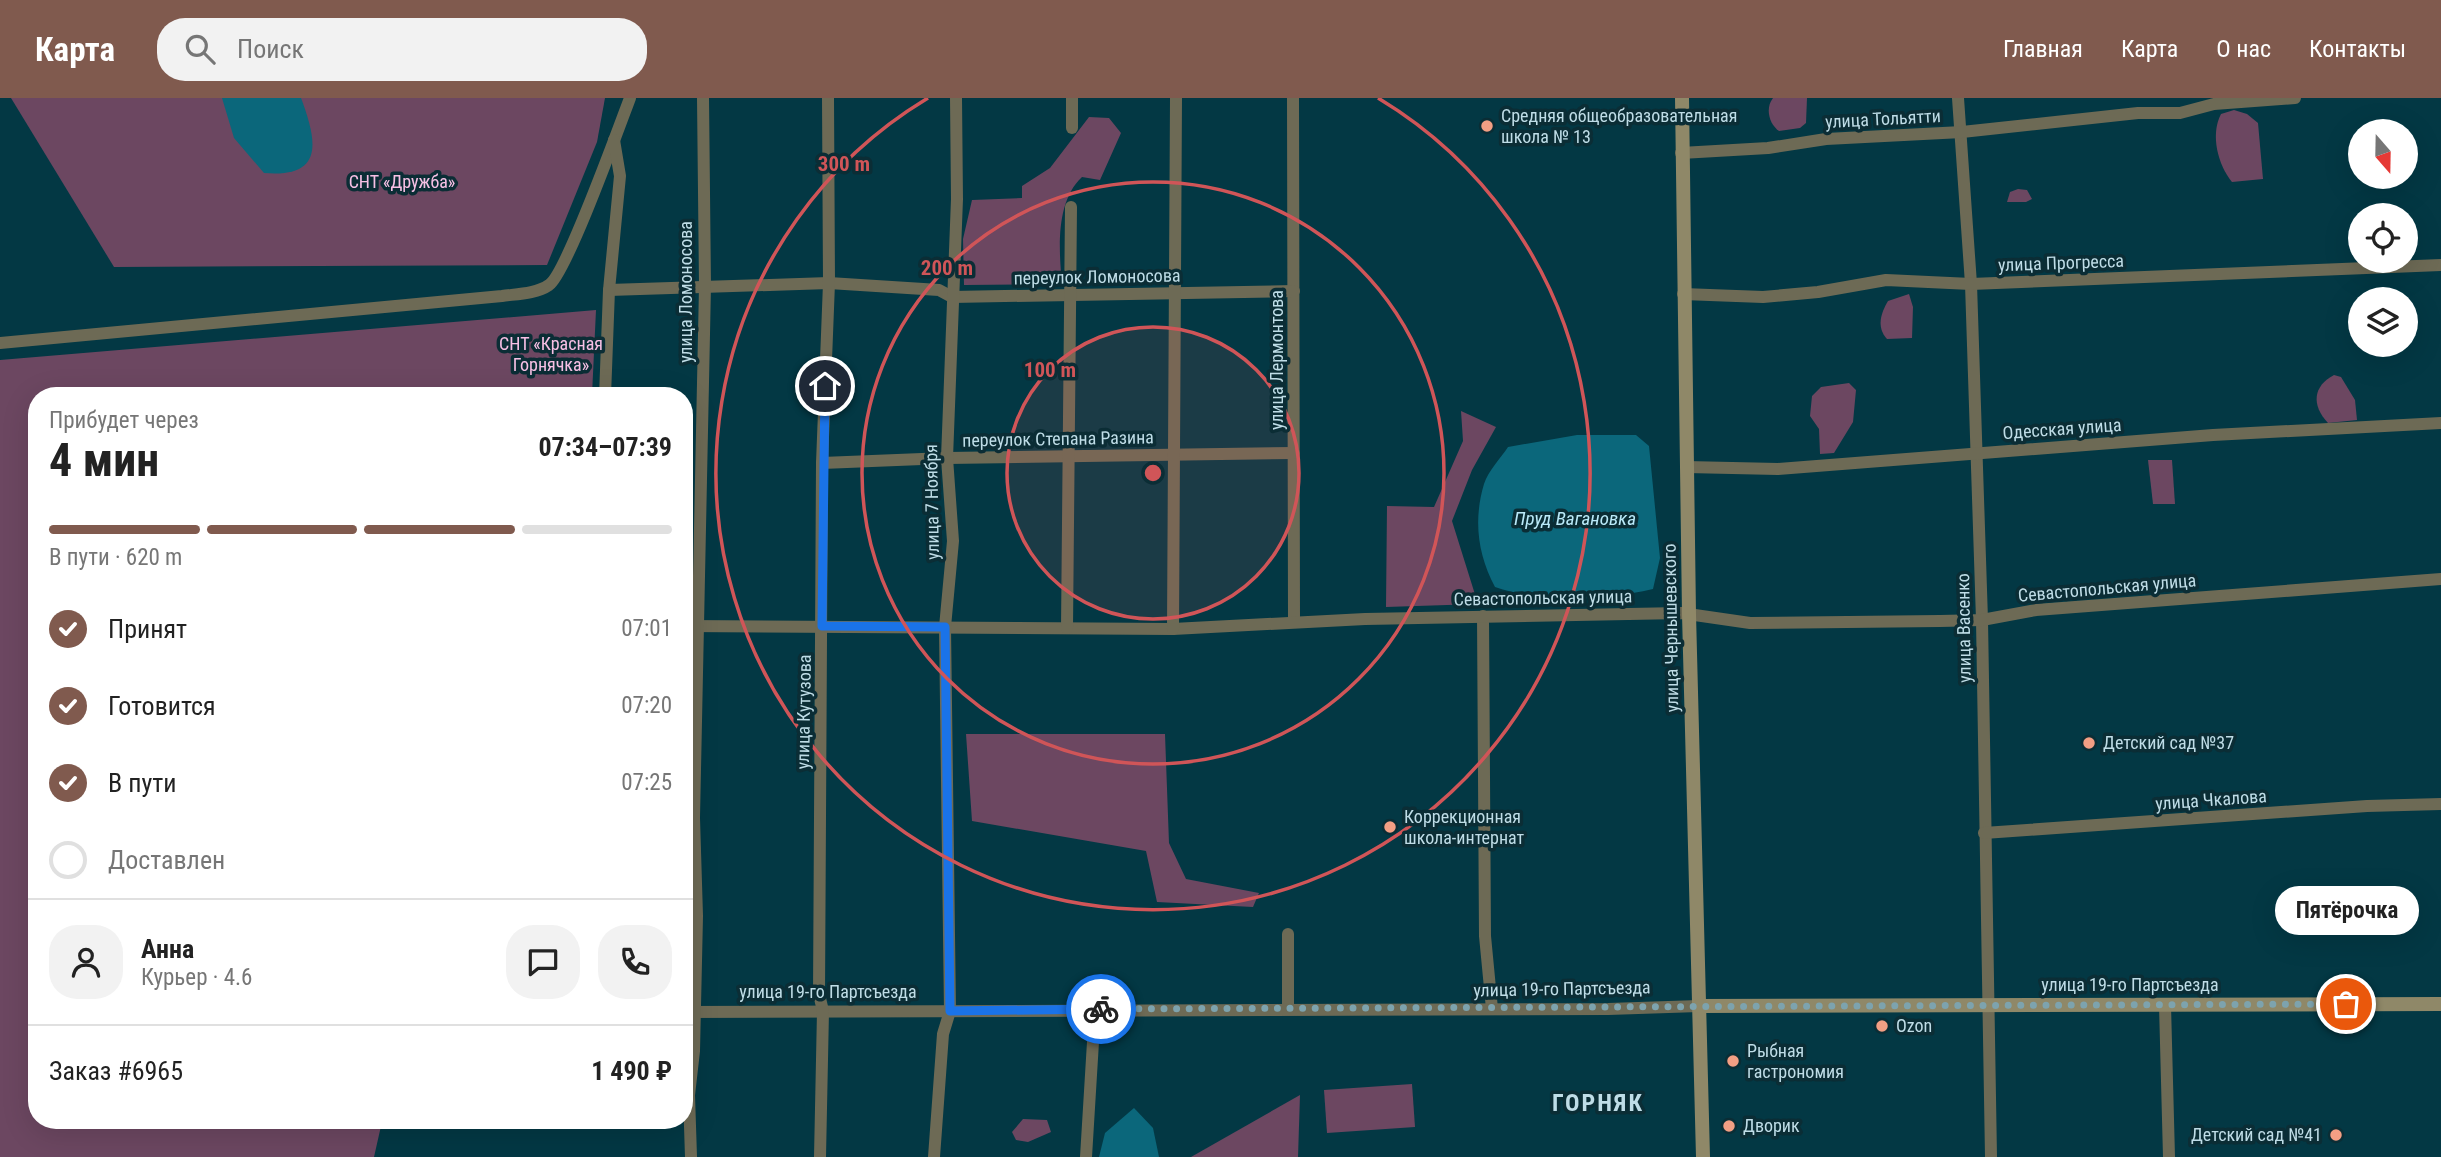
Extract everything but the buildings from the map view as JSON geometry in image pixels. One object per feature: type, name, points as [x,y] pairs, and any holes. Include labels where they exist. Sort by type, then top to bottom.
[{"type":"street","points":[[0,343],[502,296],[539,289],[551,284],[568,252],[630,98]]},
{"type":"street","name":"улица Ломоносова","points":[[693,866],[705,286],[703,98]]},
{"type":"street","name":"улица Кутузова","points":[[820,1157],[823,1011],[819,994],[822,463],[829,282],[828,98]]},
{"type":"street","name":"улица 7 Ноября","points":[[934,1157],[943,1034],[950,1011],[945,627],[953,541],[947,458],[957,199],[956,98]]},
{"type":"street","points":[[1072,98],[1072,128]]},
{"type":"street","points":[[1173,629],[1176,98]]},
{"type":"street","name":"улица Лермонтова","points":[[1293,98],[1294,622]]},
{"type":"street","name":"улица Чернышевского","points":[[1682,98],[1686,467],[1703,1157]]},
{"type":"street","name":"улица Васенко","points":[[1958,98],[1971,284],[1982,620],[1983,833],[1991,1157]]},
{"type":"street","name":"улица Тольятти","points":[[1681,153],[1768,148],[1826,139],[1962,132],[2138,113],[2179,113],[2214,104],[2295,98]]},
{"type":"street","points":[[605,387],[609,290],[620,176],[614,139]]},
{"type":"street","points":[[1067,628],[1071,207]]},
{"type":"street","name":"улица Прогресса","points":[[1683,295],[1763,297],[1818,292],[1886,280],[1971,284],[2441,265]]},
{"type":"street","name":"переулок Ломоносова","points":[[609,290],[829,282],[939,290],[952,297],[1294,291]]},
{"type":"street","name":"Одесская улица","points":[[1686,467],[1778,469],[1975,453],[2441,423]]},
{"type":"street","name":"переулок Степана Разина","points":[[822,463],[947,458],[1294,453]]},
{"type":"street","name":"Севастопольская улица","points":[[693,627],[1173,629],[1483,616],[1689,614],[1750,623],[1982,620],[2036,610],[2441,579]]},
{"type":"street","points":[[1483,616],[1485,936],[1492,1009]]},
{"type":"street","name":"улица Чкалова","points":[[1983,833],[2367,806],[2441,804]]},
{"type":"street","points":[[1289,934],[1289,1009]]},
{"type":"street","name":"улица 19-го Партсъезда","points":[[693,1012],[2441,1004]]},
{"type":"street","points":[[2165,1005],[2169,1157]]},
{"type":"street","points":[[1086,1157],[1095,1009]]},
{"type":"street","name":"улица Ломоносова","points":[[690,1129],[691,1157]]},
{"type":"green space","name":"СНТ «Дружба»","points":[[11,98],[605,98],[597,142],[547,265],[114,267]]},
{"type":"green space","points":[[1773,98],[1807,98],[1806,123],[1800,128],[1779,131],[1769,116],[1769,106]]},
{"type":"green space","points":[[2234,110],[2247,114],[2258,123],[2263,179],[2232,182],[2219,159],[2216,140],[2218,122],[2221,114]]},
{"type":"green space","points":[[1089,117],[1109,118],[1121,133],[1100,180],[1082,177],[1067,200],[1061,228],[1062,284],[964,285],[963,239],[972,200],[1022,198],[1022,186],[1050,168]]},
{"type":"green space","points":[[2027,190],[2032,199],[2026,202],[2007,202],[2010,192]]},
{"type":"green space","points":[[1909,294],[1913,307],[1912,338],[1887,339],[1881,325],[1885,306],[1888,301]]},
{"type":"green space","name":"СНТ «Красная Горнячка»","points":[[596,310],[592,387],[28,387],[28,1129],[380,1129],[374,1157],[0,1157],[0,360]]},
{"type":"green space","points":[[2334,375],[2341,377],[2355,400],[2357,420],[2328,423],[2319,409],[2318,390]]},
{"type":"green space","points":[[1849,383],[1856,390],[1853,422],[1834,453],[1820,454],[1819,429],[1810,416],[1812,396],[1821,387]]},
{"type":"green space","points":[[1461,411],[1496,427],[1472,470],[1452,521],[1478,604],[1386,607],[1387,506],[1434,507],[1463,441]]},
{"type":"green space","points":[[2148,460],[2172,460],[2175,504],[2153,504]]},
{"type":"green space","points":[[966,734],[1165,734],[1169,843],[1186,879],[1259,893],[1253,907],[1157,902],[1146,851],[972,821]]},
{"type":"green space","points":[[1412,1084],[1415,1127],[1327,1133],[1324,1090]]},
{"type":"green space","points":[[1300,1095],[1298,1157],[1191,1157]]},
{"type":"green space","points":[[1023,1119],[1047,1120],[1051,1132],[1028,1142],[1016,1140],[1012,1132]]},
{"type":"water","points":[[222,98],[301,98],[311,129],[311,154],[307,163],[284,173],[264,173],[234,138]]},
{"type":"water","name":"Пруд Вагановка","points":[[1577,435],[1636,435],[1649,446],[1660,558],[1653,589],[1574,599],[1534,596],[1495,587],[1481,550],[1478,524],[1481,498],[1488,474],[1508,447]]},
{"type":"water","points":[[1134,1108],[1153,1128],[1159,1157],[1099,1157],[1105,1133]]},
{"type":"way so far","points":[[1101,1009],[1608,1009],[1940,1003],[2346,1004]]},
{"type":"place","name":"Средняя общеобразовательная школа № 13","points":[[1487,126]]},
{"type":"place","name":"Детский сад №37","points":[[2089,743]]},
{"type":"place","name":"Коррекционная школа-интернат","points":[[1390,827]]},
{"type":"place","name":"Пятёрочка","points":[[2346,1004]]},
{"type":"place","name":"Ozon","points":[[1882,1026]]},
{"type":"place","name":"Рыбная гастрономия","points":[[1733,1061]]},
{"type":"place","name":"Дворик","points":[[1729,1126]]},
{"type":"place","name":"Детский сад №41","points":[[2336,1135]]},
{"type":"district","name":"ГОРНЯК","points":[[1598,1103]]},
{"type":"route","points":[[825,386],[822,626],[945,627],[950,1011],[1101,1009]]}]
